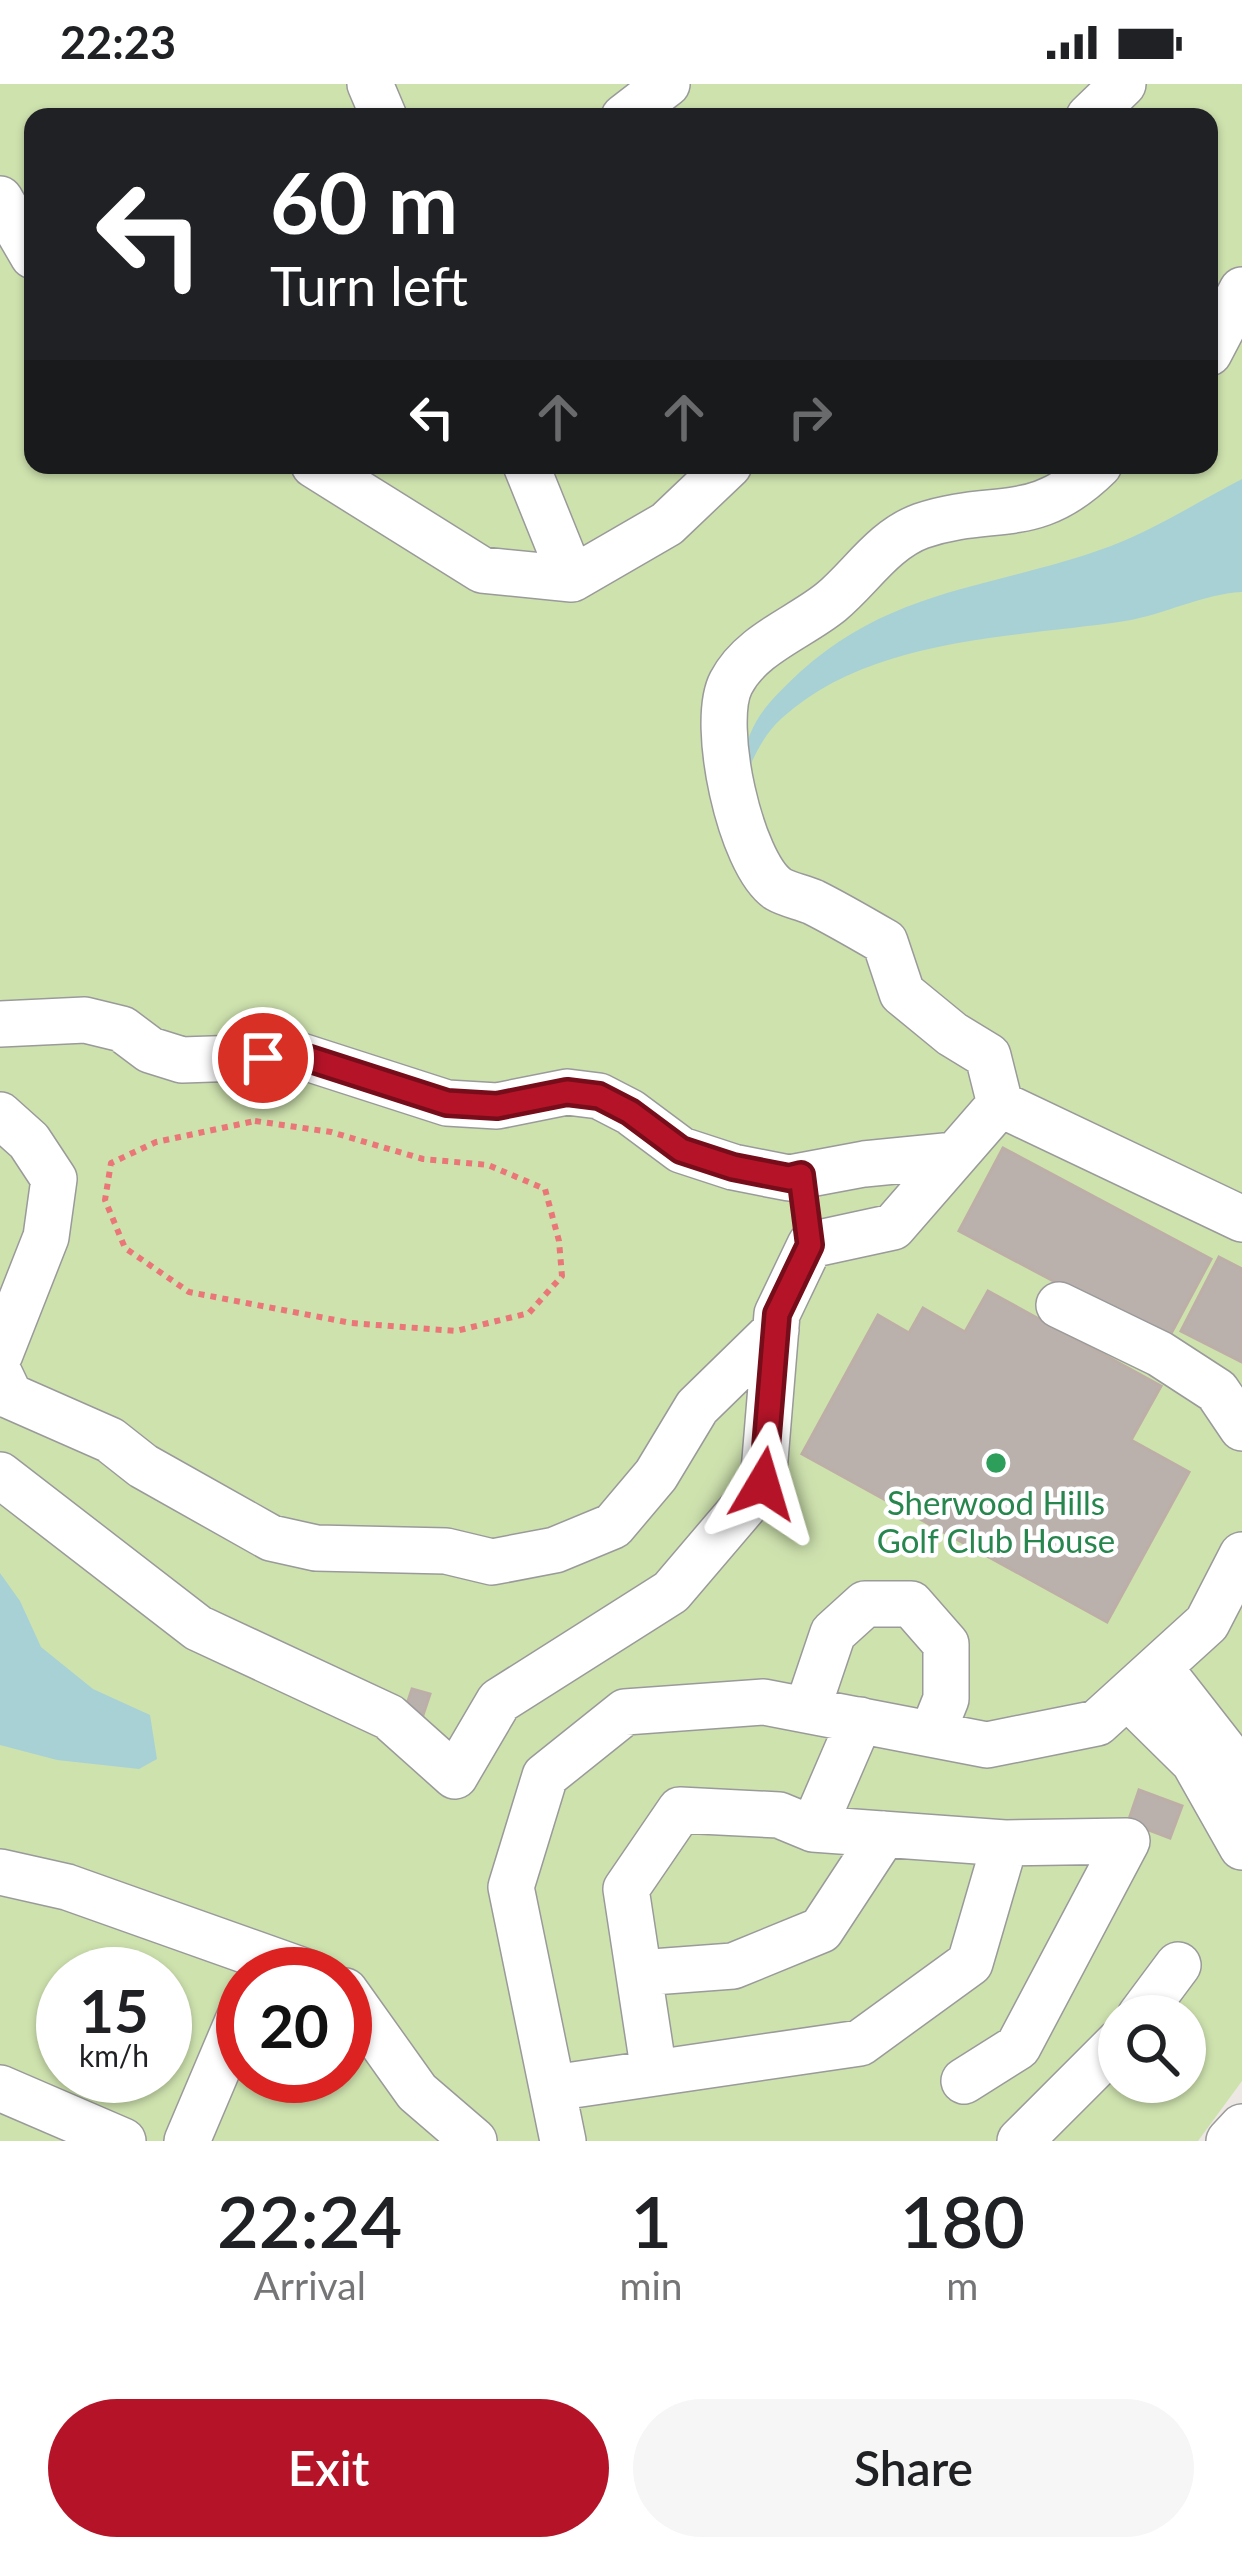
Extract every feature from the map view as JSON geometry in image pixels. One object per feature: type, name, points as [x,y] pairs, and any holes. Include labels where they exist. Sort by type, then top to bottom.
[{"type":"street","points":[[636,108],[668,84]]},
{"type":"street","points":[[1098,108],[1123,84]]},
{"type":"street","points":[[0,199],[24,240]]},
{"type":"street","points":[[1218,336],[1242,290]]},
{"type":"street","points":[[328,474],[482,570],[572,579],[667,524],[720,474]]},
{"type":"street","points":[[530,474],[572,579]]},
{"type":"street","points":[[1000,1104],[988,1056],[902,993],[885,942],[808,899],[779,890],[757,867],[738,809],[722,726],[730,684],[756,653],[831,602],[894,540],[922,526],[1045,505],[1090,474]]},
{"type":"street","points":[[0,1024],[85,1020],[122,1029],[150,1050],[182,1060],[301,1056],[447,1103],[497,1106],[567,1092],[599,1096],[630,1112],[681,1150],[789,1178],[955,1155]]},
{"type":"street","points":[[810,1245],[893,1227],[1000,1104]]},
{"type":"street","points":[[1000,1104],[1242,1219]]},
{"type":"street","points":[[0,1115],[29,1141],[54,1179],[46,1237],[0,1354]]},
{"type":"street","points":[[0,1475],[198,1628],[389,1718],[455,1776],[499,1701],[671,1592],[763,1484],[777,1314],[810,1245],[801,1175]]},
{"type":"street","points":[[1059,1305],[1160,1354],[1217,1391],[1242,1428]]},
{"type":"street","points":[[0,1375],[10,1396],[110,1440],[143,1466],[272,1538],[316,1548],[446,1551],[492,1562],[555,1550],[613,1526],[656,1475],[697,1407],[776,1330]]},
{"type":"street","points":[[563,2141],[511,1887],[545,1776],[625,1712],[764,1702],[986,1745],[1097,1724],[1207,1623],[1242,1555]]},
{"type":"street","points":[[807,1710],[833,1633],[865,1604],[911,1604],[946,1644],[946,1699],[932,1734]]},
{"type":"street","points":[[1143,1681],[1230,1758],[1242,1779]]},
{"type":"street","points":[[1143,1681],[1242,1847]]},
{"type":"street","points":[[813,1829],[860,1720]]},
{"type":"street","points":[[654,2073],[626,1889],[680,1810],[779,1815],[813,1829],[1005,1843],[1127,1841],[1018,2048],[964,2081]]},
{"type":"street","points":[[639,1973],[733,1966],[820,1930],[884,1834]]},
{"type":"street","points":[[553,2088],[860,2043],[970,1963],[1005,1843]]},
{"type":"street","points":[[0,1872],[67,1887],[217,1947]]},
{"type":"street","points":[[1156,1995],[1178,1965]]},
{"type":"street","points":[[372,2029],[417,2092],[474,2141]]},
{"type":"street","points":[[1020,2141],[1098,2063]]},
{"type":"street","points":[[188,2141],[216,2074]]},
{"type":"street","points":[[0,2088],[123,2141]]},
{"type":"street","points":[[1228,2141],[1242,2127]]},
{"type":"path","points":[[256,1121],[331,1132],[423,1159],[488,1166],[545,1189],[559,1241],[562,1276],[529,1313],[456,1331],[351,1323],[189,1292],[125,1248],[104,1199],[111,1163],[156,1142],[256,1121]]},
{"type":"green space","points":[[0,84],[1242,84],[1242,2081],[1198,2141],[0,2141]]},
{"type":"water","points":[[1242,479],[1242,592],[1125,621],[945,646],[857,671],[818,691],[775,725],[739,789],[749,737],[763,711],[800,672],[836,644],[910,605],[1111,546]]},
{"type":"water","points":[[0,1573],[20,1601],[41,1647],[93,1689],[150,1715],[157,1759],[139,1769],[57,1760],[0,1745]]},
{"type":"building","points":[[1003,1148],[1211,1259],[1167,1341],[959,1231]]},
{"type":"building","points":[[1219,1257],[1242,1269],[1242,1362],[1181,1331]]},
{"type":"building","name":"Sherwood Hills Golf Club House","points":[[988,1291],[1161,1386],[1131,1440],[1189,1472],[1107,1622],[802,1454],[878,1315],[909,1333],[923,1308],[965,1332]]},
{"type":"building","points":[[412,1689],[430,1694],[423,1715],[405,1710]]},
{"type":"building","points":[[1139,1790],[1182,1806],[1170,1838],[1128,1822]]},
{"type":"place","name":"Sherwood Hills Golf Club House","points":[[996,1463]]},
{"type":"route","points":[[263,1058],[301,1056],[447,1103],[497,1106],[567,1092],[599,1096],[630,1112],[681,1150],[733,1167],[789,1178],[801,1175],[810,1245],[777,1314],[763,1484]]}]
